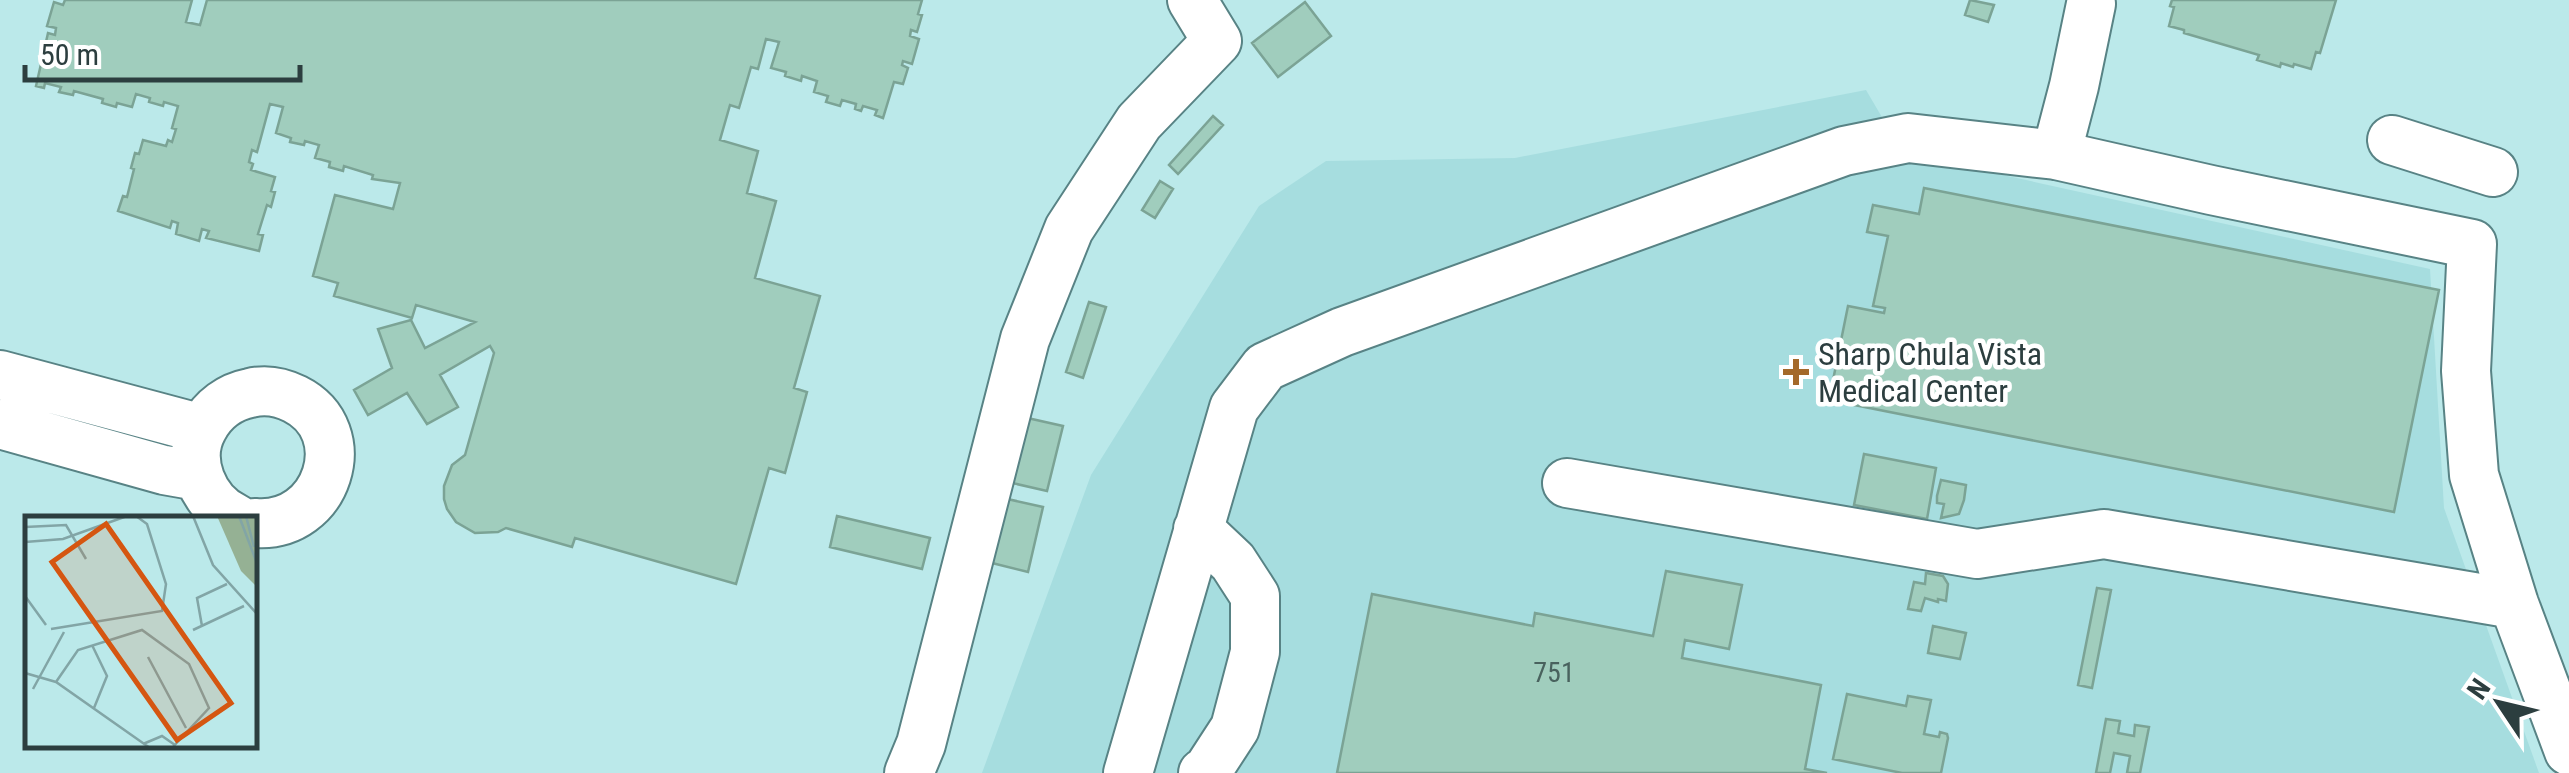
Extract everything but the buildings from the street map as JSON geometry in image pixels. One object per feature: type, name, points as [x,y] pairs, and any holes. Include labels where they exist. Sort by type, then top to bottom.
[{"type":"street","points":[[908,773],[921,744],[1025,339],[1068,228],[1139,122],[1217,41],[1192,0]]},
{"type":"street","points":[[2056,155],[2091,4]]},
{"type":"street","points":[[1128,773],[1234,408],[1265,366],[1342,332],[1844,151],[1908,138],[2056,155],[2472,244],[2466,370],[2474,476],[2514,604],[2569,752]]},
{"type":"street","points":[[2392,140],[2493,172]]},
{"type":"street","points":[[0,375],[202,428]]},
{"type":"street","points":[[231,516],[208,496],[198,476],[197,444],[202,428],[216,410],[235,396],[258,391],[281,393],[301,402],[318,419],[327,440],[330,463],[324,486],[310,505],[291,518],[258,524]]},
{"type":"street","points":[[0,424],[198,476]]},
{"type":"street","points":[[1567,483],[1978,554],[2104,534],[2514,604]]},
{"type":"street","points":[[1198,529],[1233,562],[1254,596],[1255,652],[1235,728],[1203,773]]},
{"type":"shaded area","name":"Sharp Chula Vista Medical Center","points":[[1866,90],[1903,153],[2430,269],[2444,508],[2539,773],[982,773],[1091,475],[1259,206],[1326,161],[1515,158]]},
{"type":"place","name":"Sharp Chula Vista Medical Center","points":[[1796,372]]}]
